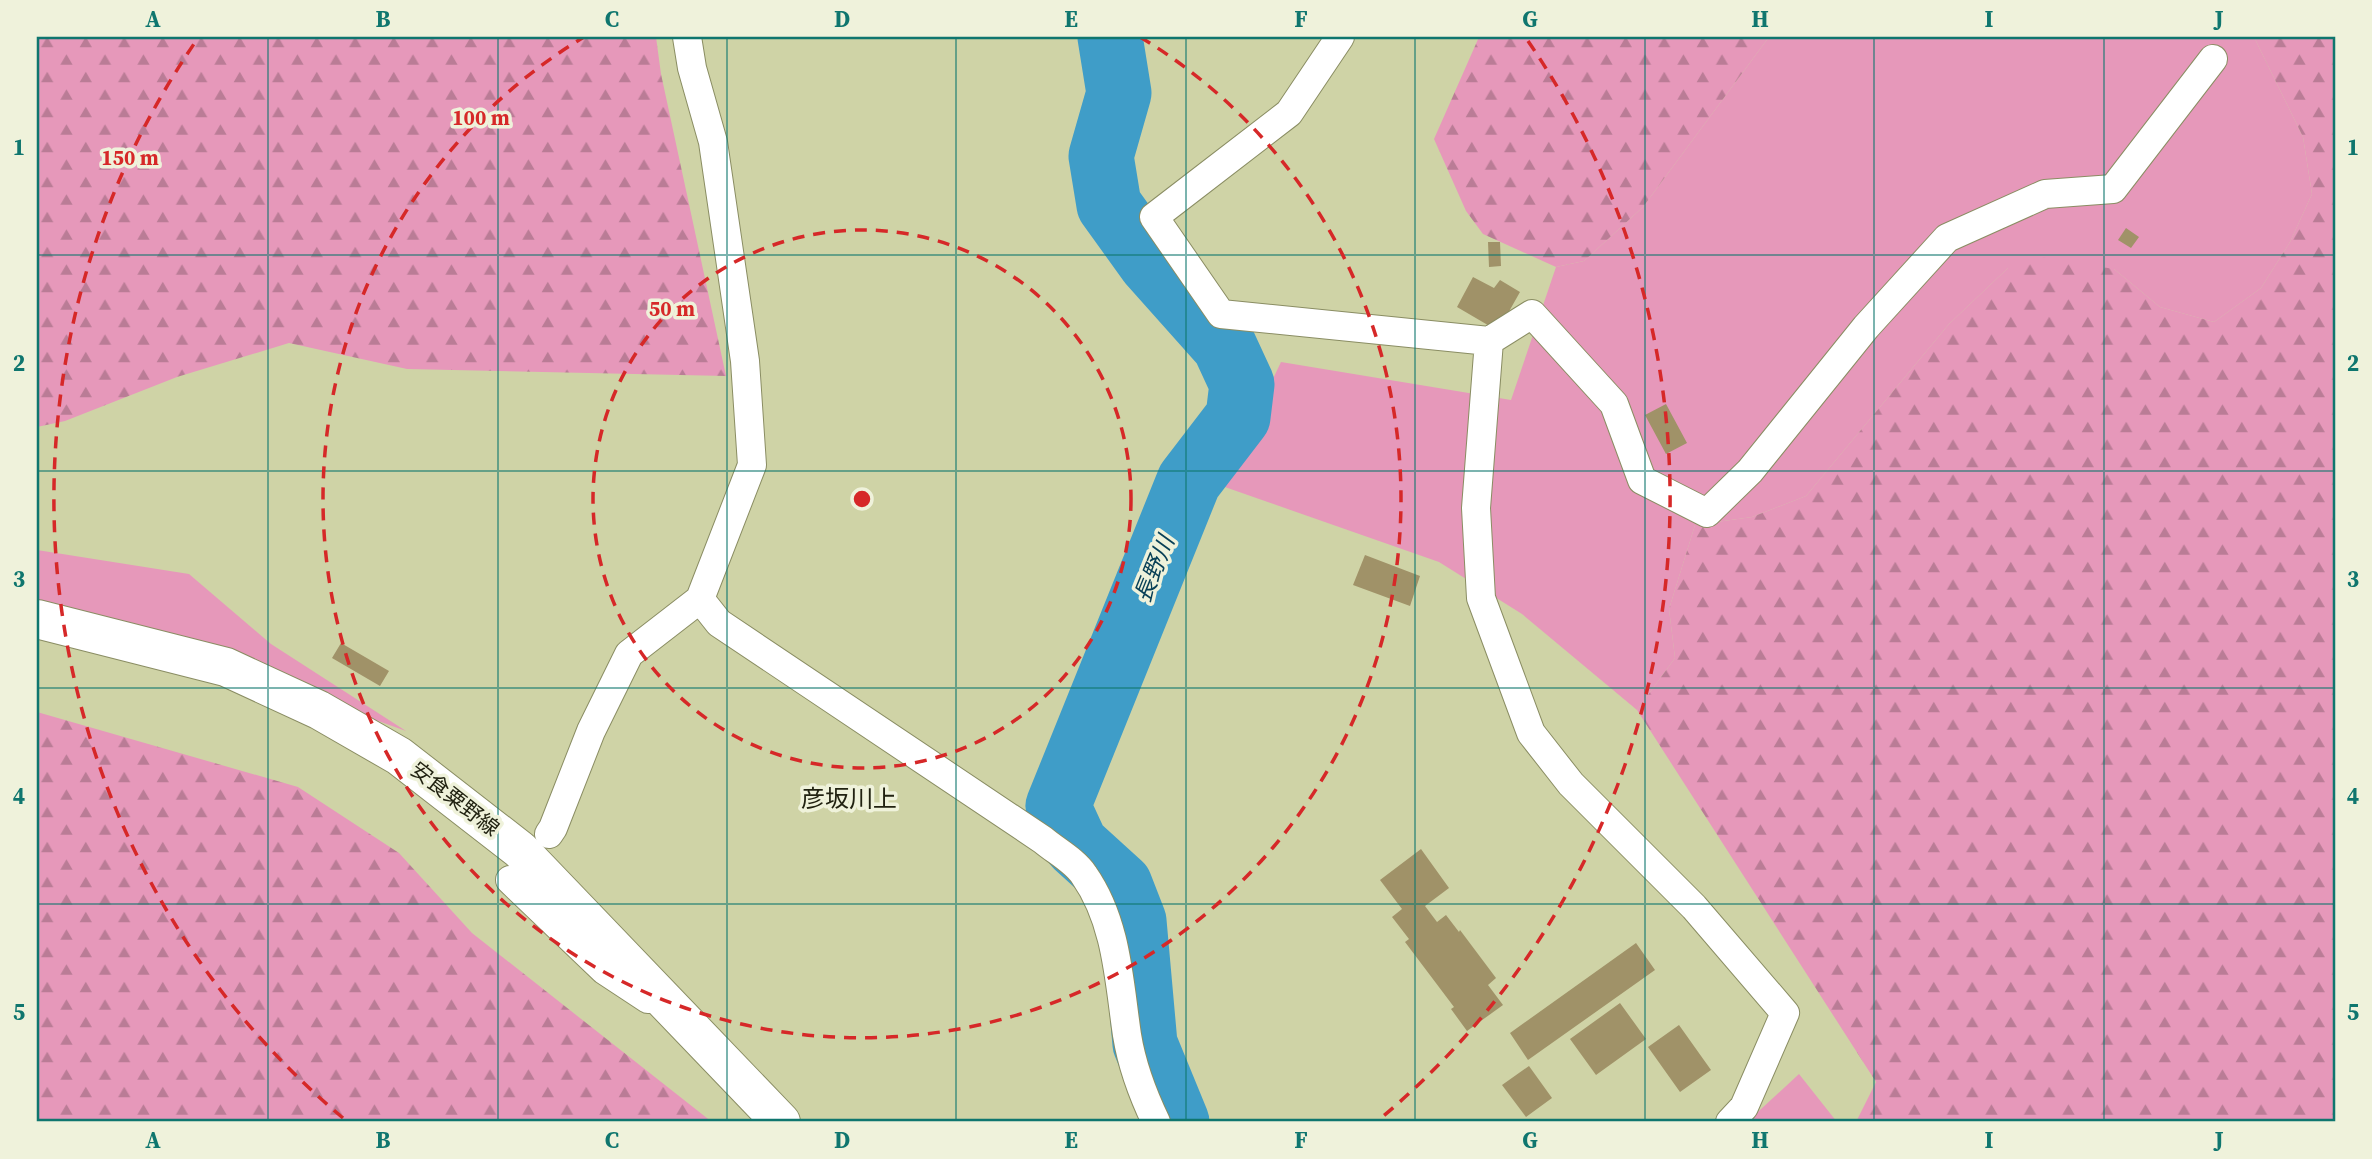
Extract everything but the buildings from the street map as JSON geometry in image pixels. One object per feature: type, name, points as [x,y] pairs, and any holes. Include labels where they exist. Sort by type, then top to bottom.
[{"type":"main road","name":"安食粟野線","points":[[37,619],[226,667],[319,710],[400,756],[520,850],[781,1122]]},
{"type":"street","points":[[548,834],[553,828],[591,731],[629,654],[699,599],[752,465],[745,361],[713,142],[692,68],[687,37]]},
{"type":"street","points":[[1339,37],[1289,113],[1154,217],[1221,314],[1489,341],[1532,314],[1614,404],[1642,480],[1707,513],[1750,471],[1866,327],[1947,238],[2045,194],[2113,189],[2213,59]]},
{"type":"street","points":[[1489,341],[1476,508],[1481,598],[1531,733],[1571,785],[1694,907],[1785,1013],[1744,1107],[1730,1122]]},
{"type":"street","points":[[699,599],[719,623],[1043,840],[1084,873],[1106,915],[1119,972],[1128,1038],[1142,1093],[1156,1122]]},
{"type":"street","points":[[510,880],[604,970],[687,1025]]},
{"type":"green space","points":[[37,37],[656,37],[661,74],[726,376],[407,369],[289,343],[177,377],[65,421],[37,427]]},
{"type":"green space","points":[[1479,37],[1769,37],[1643,207],[1584,261],[1556,267],[1483,234],[1466,211],[1434,139]]},
{"type":"green space","points":[[1769,37],[2254,37],[2303,137],[2312,194],[2290,242],[2261,288],[2214,322],[2160,307],[2114,269],[2008,268],[1949,324],[1806,496],[1752,517],[1695,525],[1669,609],[1675,658],[1637,710],[1522,614],[1439,562],[1222,486],[1281,362],[1511,400],[1556,267],[1584,261],[1643,207]]},
{"type":"green space","points":[[2254,37],[2335,37],[2335,1122],[1856,1122],[1876,1082],[1637,710],[1675,658],[1669,609],[1695,525],[1752,517],[1806,496],[1949,324],[2008,268],[2034,256],[2114,269],[2160,307],[2214,322],[2261,288],[2290,242],[2312,194],[2303,137]]},
{"type":"green space","points":[[37,550],[189,574],[271,644],[406,731],[97,619],[37,604]]},
{"type":"green space","points":[[37,712],[298,787],[399,853],[472,933],[712,1122],[37,1122]]},
{"type":"green space","points":[[1799,1074],[1837,1122],[1747,1122]]},
{"type":"waterway","name":"長野川","points":[[1110,37],[1119,93],[1101,156],[1109,205],[1150,262],[1224,345],[1242,384],[1238,417],[1189,481],[1058,806],[1076,845],[1120,885],[1134,921],[1145,1044],[1177,1122]]},
{"type":"district","name":"彦坂川上","points":[[849,799]]}]
